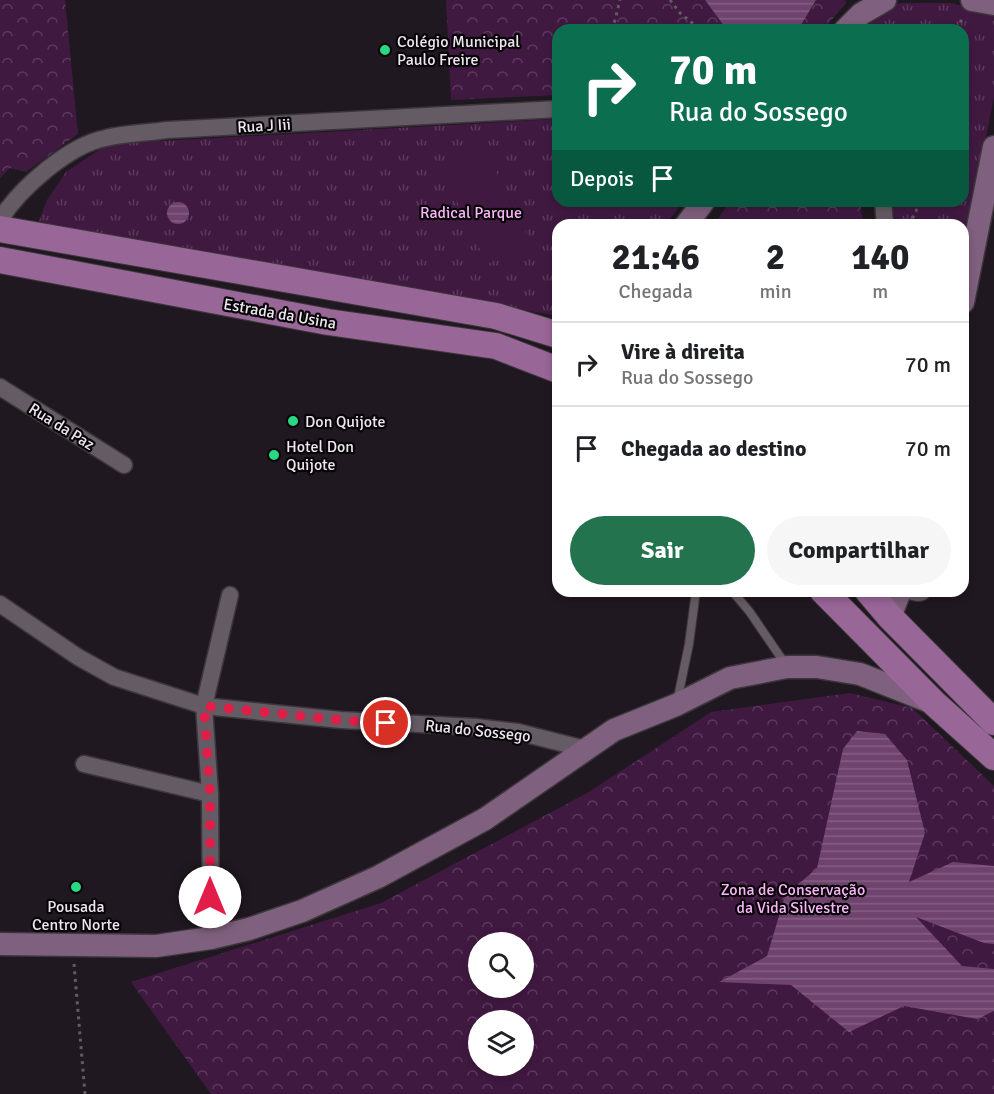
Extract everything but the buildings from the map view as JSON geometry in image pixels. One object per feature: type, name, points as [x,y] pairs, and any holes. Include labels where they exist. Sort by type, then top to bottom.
[{"type":"main road","points":[[0,229],[496,316],[552,332]]},
{"type":"main road","name":"Estrada da Usina","points":[[0,260],[328,322],[496,346],[552,368]]},
{"type":"main road","points":[[496,316],[489,330],[496,346]]},
{"type":"main road","points":[[829,597],[935,704],[994,758]]},
{"type":"main road","points":[[873,597],[994,722]]},
{"type":"street","points":[[862,22],[885,0]]},
{"type":"street","points":[[972,0],[994,4]]},
{"type":"street","name":"Rua J Iii","points":[[0,220],[29,186],[62,159],[86,144],[105,138],[166,130],[552,109]]},
{"type":"street","points":[[969,281],[986,221],[994,147]]},
{"type":"street","name":"Rua da Paz","points":[[0,387],[124,465]]},
{"type":"street","points":[[211,938],[210,794],[204,706],[230,595]]},
{"type":"street","points":[[890,617],[898,597]]},
{"type":"street","name":"Rua do Sossego","points":[[0,604],[78,657],[114,677],[204,706],[340,720],[507,730],[585,749]]},
{"type":"street","points":[[0,944],[156,946],[211,938],[249,929],[302,910],[378,878],[485,819],[614,730],[676,705],[730,678],[787,667],[817,667],[860,674],[935,704]]},
{"type":"street","points":[[84,764],[210,794]]},
{"type":"lane","points":[[676,705],[689,644],[695,597]]},
{"type":"lane","points":[[739,597],[787,667]]},
{"type":"path","points":[[614,24],[620,0]]},
{"type":"path","points":[[670,0],[680,13],[694,24]]},
{"type":"path","points":[[73,944],[85,1094]]},
{"type":"green space","points":[[0,0],[65,0],[78,134],[26,172],[10,168],[0,178]]},
{"type":"green space","points":[[446,0],[705,0],[723,24],[552,24],[552,95],[451,100]]},
{"type":"green space","points":[[816,0],[845,0],[846,3],[828,24],[802,24]]},
{"type":"green space","points":[[900,3],[951,3],[994,14],[994,97],[969,222],[969,219],[893,219],[892,207],[969,207],[969,24],[870,24],[869,16]]},
{"type":"green space","name":"Radical Parque","points":[[552,119],[552,207],[679,207],[670,219],[552,219],[552,315],[37,226],[47,200],[66,172],[108,144]]},
{"type":"green space","points":[[485,149],[531,243],[487,264],[442,170]]},
{"type":"green space","points":[[726,207],[861,207],[862,219],[718,219]]},
{"type":"green space","name":"Zona de Conservação da Vida Silvestre","points":[[850,693],[912,708],[994,786],[994,1094],[211,1094],[131,982],[381,903],[589,792],[711,712]]},
{"type":"shaded area","points":[[705,0],[816,0],[802,24],[723,24]]},
{"type":"shaded area","points":[[174,202],[182,202],[189,209],[189,217],[182,224],[174,224],[167,217],[167,209]]},
{"type":"shaded area","points":[[857,731],[885,734],[907,760],[925,833],[909,882],[953,862],[994,866],[994,944],[984,943],[916,917],[962,966],[994,969],[994,1011],[977,1019],[904,1006],[849,1032],[791,985],[719,982],[767,956],[785,896],[817,868],[843,749]]},
{"type":"place","name":"Colégio Municipal Paulo Freire","points":[[385,50]]},
{"type":"place","name":"Don Quijote","points":[[293,421]]},
{"type":"place","name":"Hotel Don Quijote","points":[[274,455]]},
{"type":"place","name":"Pousada Centro Norte","points":[[76,887]]},
{"type":"route","points":[[210,897],[210,794],[204,706],[386,723]]}]
